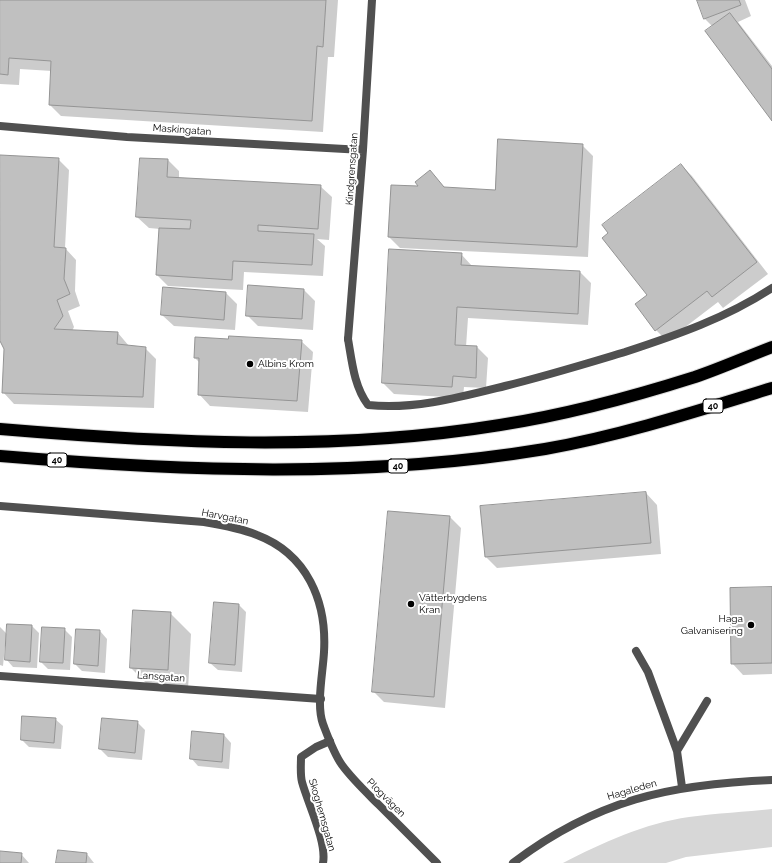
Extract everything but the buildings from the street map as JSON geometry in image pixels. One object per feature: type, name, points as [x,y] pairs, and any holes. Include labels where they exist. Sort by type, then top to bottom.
[{"type":"highway","points":[[0,429],[221,443],[359,440],[435,434],[500,425],[558,414],[632,395],[696,376],[772,346]]},
{"type":"highway","name":"40","points":[[0,456],[193,468],[266,470],[404,465],[492,456],[545,448],[610,435],[677,418],[772,387]]},
{"type":"street","name":"Kindgrensgatan","points":[[372,0],[364,150],[348,339],[353,369],[361,395],[368,405],[388,407],[456,398],[554,374],[675,336],[740,308],[772,288]]},
{"type":"street","name":"Maskingatan","points":[[0,126],[127,136],[364,150]]},
{"type":"street","name":"Harvgatan","points":[[0,506],[204,522],[232,527],[258,535],[282,549],[303,567],[322,611],[325,636],[321,698],[322,722],[330,741]]},
{"type":"street","points":[[636,650],[648,672],[677,751],[682,787]]},
{"type":"street","name":"Lansgatan","points":[[0,676],[321,698]]},
{"type":"street","points":[[677,751],[706,701]]},
{"type":"street","name":"Skoghemsgatan","points":[[324,863],[325,856],[315,818],[301,780],[301,757],[316,747],[330,741]]},
{"type":"street","name":"Plogvägen","points":[[330,741],[341,764],[360,786],[437,863]]},
{"type":"street","name":"Hagaleden","points":[[513,863],[539,843],[569,825],[602,810],[647,795],[682,787],[772,780]]},
{"type":"shaded area","points":[[772,809],[772,847],[686,857],[666,863],[563,863],[608,841],[656,824],[699,816]]},
{"type":"place","name":"Albins Krom","points":[[250,364]]},
{"type":"place","name":"Vätterbygdens Kran","points":[[411,604]]},
{"type":"place","name":"Haga Galvanisering","points":[[751,625]]}]
